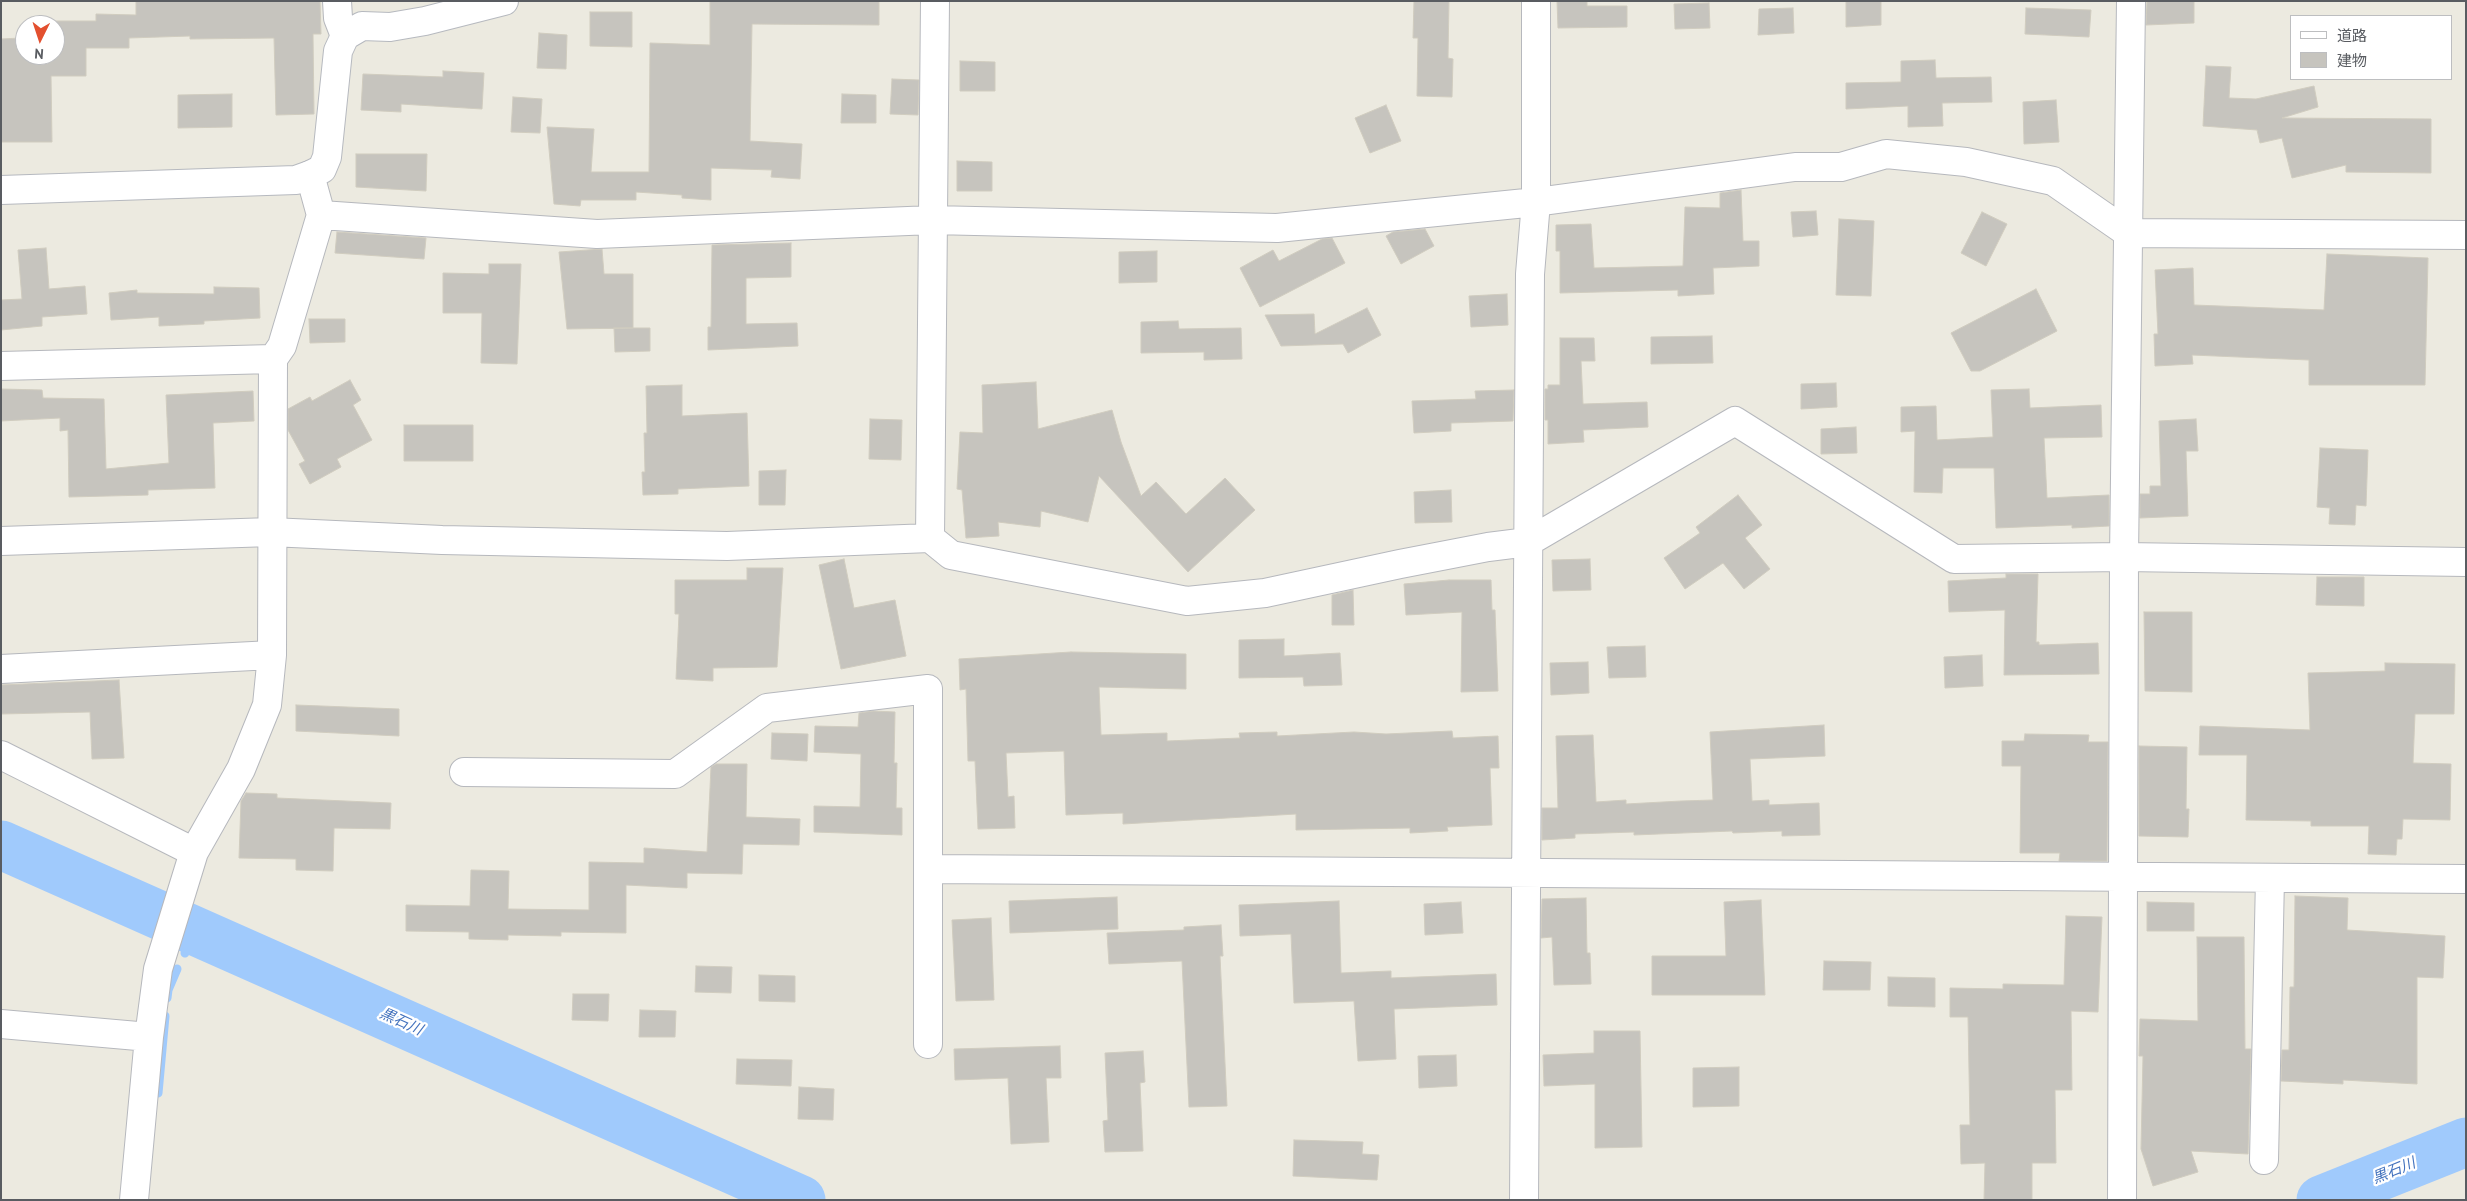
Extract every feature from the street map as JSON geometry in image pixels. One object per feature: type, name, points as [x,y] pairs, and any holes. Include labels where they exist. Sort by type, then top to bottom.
[{"type":"street","points":[[337,1],[338,18],[345,36]]},
{"type":"street","points":[[1,190],[296,180],[310,175],[322,168],[327,157],[338,51],[345,36],[362,26],[390,27],[425,21],[504,1]]},
{"type":"street","points":[[930,538],[935,1]]},
{"type":"street","points":[[1524,1200],[1530,274],[1536,202],[1536,1]]},
{"type":"street","points":[[2122,1200],[2124,557],[2131,1]]},
{"type":"street","points":[[320,215],[597,234],[932,220],[1277,228],[1536,202],[1794,167],[1841,167],[1886,154],[1966,162],[2054,181],[2128,233],[2466,235]]},
{"type":"street","points":[[134,1200],[149,1038],[158,969],[194,852],[241,769],[268,706],[272,655],[273,359],[282,346],[320,215],[310,175]]},
{"type":"street","points":[[1,366],[273,359]]},
{"type":"street","points":[[1,541],[271,532],[442,540],[727,546],[930,538],[951,555],[1187,601],[1265,594],[1410,562],[1488,547],[1528,542],[1735,421],[1954,559],[2124,557],[2466,562]]},
{"type":"street","points":[[1,669],[272,655]]},
{"type":"street","points":[[464,772],[675,774],[767,708],[928,689],[928,1044]]},
{"type":"street","points":[[1,755],[194,852]]},
{"type":"street","points":[[928,869],[2466,879]]},
{"type":"street","points":[[2264,1160],[2270,878]]},
{"type":"street","points":[[1,1024],[149,1038]]},
{"type":"building","points":[[136,1],[320,1],[321,34],[313,34],[314,114],[276,115],[274,38],[190,39],[190,36],[129,38],[129,48],[86,48],[86,76],[51,76],[52,142],[1,142],[1,39],[15,38],[15,65],[65,65],[65,21],[96,21],[96,14],[136,15]]},
{"type":"building","points":[[710,1],[879,1],[879,25],[752,24],[750,141],[802,144],[800,179],[771,177],[772,170],[711,168],[711,200],[682,198],[682,195],[636,192],[636,200],[581,200],[580,206],[554,204],[547,127],[594,129],[591,172],[649,172],[650,43],[710,45]]},
{"type":"building","points":[[1414,1],[1449,1],[1448,58],[1453,59],[1452,97],[1417,96],[1418,38],[1413,38]]},
{"type":"building","points":[[1557,1],[1587,1],[1587,6],[1627,6],[1627,27],[1558,28]]},
{"type":"building","points":[[1846,1],[1881,1],[1881,25],[1846,27]]},
{"type":"building","points":[[2147,1],[2194,1],[2194,23],[2146,25]]},
{"type":"building","points":[[1709,3],[1710,28],[1675,29],[1674,4]]},
{"type":"building","points":[[1793,8],[1794,33],[1758,35],[1759,9]]},
{"type":"building","points":[[2026,8],[2091,10],[2089,37],[2025,34]]},
{"type":"building","points":[[590,12],[632,12],[632,47],[590,46]]},
{"type":"building","points":[[539,33],[567,35],[566,69],[537,68]]},
{"type":"building","points":[[1935,60],[1936,78],[1991,77],[1992,102],[1942,103],[1943,126],[1908,127],[1908,106],[1846,109],[1846,83],[1901,82],[1901,61]]},
{"type":"building","points":[[960,61],[995,62],[995,91],[960,91]]},
{"type":"building","points":[[2206,66],[2231,67],[2229,98],[2256,99],[2314,86],[2318,107],[2282,118],[2431,119],[2431,173],[2346,172],[2346,165],[2292,178],[2282,138],[2260,143],[2257,130],[2203,126]]},
{"type":"building","points":[[443,71],[484,73],[482,109],[401,104],[401,112],[361,110],[363,74],[443,77]]},
{"type":"building","points":[[892,79],[919,80],[918,115],[890,114]]},
{"type":"building","points":[[232,94],[232,127],[178,128],[178,95]]},
{"type":"building","points":[[842,94],[876,95],[876,123],[841,123]]},
{"type":"building","points":[[513,97],[542,99],[540,133],[511,132]]},
{"type":"building","points":[[2056,100],[2059,142],[2024,144],[2023,102]]},
{"type":"building","points":[[1386,105],[1401,141],[1370,153],[1355,118]]},
{"type":"building","points":[[356,154],[427,154],[426,191],[356,187]]},
{"type":"building","points":[[957,161],[992,162],[992,191],[957,191]]},
{"type":"building","points":[[1741,190],[1743,241],[1759,241],[1759,266],[1713,268],[1714,294],[1678,296],[1678,290],[1560,293],[1560,251],[1556,251],[1556,225],[1591,224],[1594,268],[1683,266],[1685,207],[1720,208],[1720,193]]},
{"type":"building","points":[[1816,211],[1818,235],[1793,237],[1791,212]]},
{"type":"building","points":[[1982,212],[2007,224],[1986,266],[1961,253]]},
{"type":"building","points":[[1839,219],[1874,221],[1871,296],[1836,295]]},
{"type":"building","points":[[1425,229],[1434,246],[1401,264],[1386,236],[1393,232]]},
{"type":"building","points":[[337,232],[426,238],[424,259],[335,253]]},
{"type":"building","points":[[1332,238],[1345,263],[1260,307],[1240,268],[1273,250],[1279,261],[1322,239]]},
{"type":"building","points":[[791,243],[791,277],[746,278],[746,324],[797,323],[798,346],[708,350],[708,327],[711,327],[712,245]]},
{"type":"building","points":[[46,248],[49,289],[85,286],[87,314],[42,317],[42,326],[1,330],[1,300],[22,299],[18,250]]},
{"type":"building","points":[[602,249],[604,274],[633,274],[633,328],[567,329],[559,252]]},
{"type":"building","points":[[1157,251],[1157,282],[1119,283],[1119,252]]},
{"type":"building","points":[[2327,254],[2428,258],[2425,385],[2309,385],[2309,360],[2192,355],[2193,364],[2155,366],[2154,334],[2158,334],[2155,270],[2193,268],[2194,305],[2324,310]]},
{"type":"building","points":[[489,264],[521,264],[517,364],[481,363],[482,313],[443,313],[443,273],[489,274]]},
{"type":"building","points":[[214,287],[259,288],[260,318],[204,321],[204,324],[159,326],[159,317],[111,320],[109,293],[137,290],[137,293],[214,294]]},
{"type":"building","points":[[2036,289],[2057,331],[1980,371],[1971,371],[1951,333]]},
{"type":"building","points":[[1507,294],[1508,325],[1471,327],[1469,296]]},
{"type":"building","points":[[1367,308],[1381,335],[1348,353],[1343,344],[1281,346],[1265,315],[1314,314],[1315,334]]},
{"type":"building","points":[[309,319],[345,319],[345,342],[310,343]]},
{"type":"building","points":[[1178,321],[1179,329],[1241,328],[1242,359],[1204,360],[1204,352],[1141,353],[1141,322]]},
{"type":"building","points":[[614,328],[650,328],[650,351],[615,352]]},
{"type":"building","points":[[1712,336],[1713,363],[1651,364],[1651,337]]},
{"type":"building","points":[[1560,338],[1594,338],[1595,361],[1581,361],[1583,404],[1647,402],[1648,427],[1583,430],[1584,442],[1548,444],[1548,420],[1545,420],[1545,389],[1548,389],[1548,385],[1560,385]]},
{"type":"building","points":[[350,380],[361,400],[353,405],[372,440],[337,459],[341,467],[310,484],[299,464],[305,461],[288,430],[288,409],[310,397],[312,401]]},
{"type":"building","points":[[1036,382],[1038,429],[1112,410],[1121,442],[1141,496],[1156,482],[1186,514],[1225,478],[1255,510],[1188,572],[1099,476],[1088,522],[1041,511],[1040,527],[998,522],[999,536],[966,538],[962,490],[957,489],[960,432],[983,433],[982,385]]},
{"type":"building","points":[[1836,383],[1837,407],[1801,409],[1801,384]]},
{"type":"building","points":[[682,385],[682,416],[747,413],[749,486],[678,489],[678,494],[643,495],[642,472],[645,472],[644,433],[647,433],[646,386]]},
{"type":"building","points":[[1,389],[42,390],[43,398],[104,399],[106,469],[169,463],[166,395],[253,391],[254,421],[213,423],[215,488],[148,490],[148,495],[69,497],[68,430],[60,431],[60,418],[1,421]]},
{"type":"building","points":[[2029,389],[2030,408],[2101,405],[2102,437],[2044,438],[2047,498],[2109,495],[2109,526],[2072,528],[2072,525],[1996,528],[1994,468],[1943,468],[1942,493],[1914,492],[1915,431],[1901,432],[1901,407],[1936,406],[1937,440],[1993,437],[1991,390]]},
{"type":"building","points":[[1514,390],[1513,421],[1451,423],[1451,431],[1414,433],[1412,401],[1476,399],[1475,391]]},
{"type":"building","points":[[870,419],[902,420],[901,460],[869,459]]},
{"type":"building","points":[[2196,419],[2198,451],[2186,451],[2188,516],[2140,518],[2140,494],[2150,494],[2150,486],[2161,486],[2159,421]]},
{"type":"building","points":[[404,425],[473,425],[473,461],[404,461]]},
{"type":"building","points":[[1856,427],[1857,453],[1821,454],[1821,429]]},
{"type":"building","points":[[2320,448],[2368,450],[2366,506],[2356,505],[2355,525],[2329,524],[2330,508],[2317,507]]},
{"type":"building","points":[[786,470],[785,505],[759,505],[759,471]]},
{"type":"building","points":[[1451,490],[1452,522],[1415,523],[1414,492]]},
{"type":"building","points":[[1738,495],[1762,525],[1745,538],[1770,569],[1744,589],[1723,563],[1685,589],[1664,558],[1700,533],[1696,527]]},
{"type":"building","points":[[844,559],[854,608],[895,600],[906,656],[841,669],[819,565]]},
{"type":"building","points":[[1590,559],[1591,590],[1553,591],[1552,560]]},
{"type":"building","points":[[747,568],[783,568],[777,667],[713,668],[713,681],[676,679],[679,614],[675,614],[675,580],[747,580]]},
{"type":"building","points":[[2006,574],[2038,574],[2036,642],[2039,642],[2039,645],[2098,643],[2099,674],[2004,675],[2005,610],[1949,612],[1948,581],[2006,578]]},
{"type":"building","points":[[2317,577],[2364,577],[2364,606],[2316,605]]},
{"type":"building","points":[[1449,580],[1491,580],[1492,610],[1495,610],[1498,691],[1461,692],[1462,612],[1406,615],[1404,584]]},
{"type":"building","points":[[1353,590],[1354,625],[1332,625],[1332,595]]},
{"type":"building","points":[[2144,612],[2192,612],[2192,692],[2145,691]]},
{"type":"building","points":[[1284,639],[1284,656],[1340,653],[1342,685],[1304,686],[1303,677],[1239,678],[1239,640]]},
{"type":"building","points":[[1645,646],[1646,677],[1609,678],[1607,647]]},
{"type":"building","points":[[1071,652],[1186,654],[1186,689],[1099,687],[1101,735],[1167,733],[1167,741],[1240,738],[1239,733],[1277,732],[1277,736],[1354,732],[1386,734],[1452,731],[1453,738],[1498,736],[1499,768],[1490,768],[1492,825],[1447,827],[1448,831],[1410,833],[1410,828],[1296,830],[1296,814],[1123,824],[1123,813],[1066,815],[1064,751],[1006,753],[1008,797],[1014,796],[1015,828],[978,829],[975,761],[968,761],[966,689],[960,690],[959,659]]},
{"type":"building","points":[[1982,655],[1983,686],[1945,688],[1944,657]]},
{"type":"building","points":[[1588,662],[1589,693],[1551,695],[1550,663]]},
{"type":"building","points":[[2385,663],[2455,664],[2454,714],[2415,714],[2413,763],[2451,764],[2450,820],[2403,819],[2402,839],[2397,839],[2396,855],[2368,854],[2369,826],[2311,826],[2311,821],[2246,820],[2247,755],[2199,755],[2200,726],[2310,730],[2308,673],[2385,671]]},
{"type":"building","points":[[119,680],[124,758],[92,759],[90,712],[1,714],[1,685]]},
{"type":"building","points":[[296,705],[399,709],[399,736],[296,731]]},
{"type":"building","points":[[873,711],[895,712],[894,763],[897,763],[896,808],[902,808],[902,835],[814,832],[814,806],[860,807],[861,754],[814,752],[815,726],[858,727],[859,713]]},
{"type":"building","points":[[1824,725],[1825,756],[1750,759],[1752,801],[1769,800],[1769,805],[1819,803],[1820,835],[1782,836],[1782,831],[1634,835],[1634,832],[1575,834],[1575,838],[1542,840],[1542,808],[1558,808],[1556,736],[1593,735],[1596,802],[1626,800],[1626,804],[1713,800],[1710,732]]},
{"type":"building","points":[[772,733],[808,734],[807,761],[771,759]]},
{"type":"building","points":[[2025,734],[2089,735],[2088,742],[2108,742],[2107,861],[2059,861],[2060,853],[2020,853],[2021,766],[2002,766],[2002,741],[2024,741]]},
{"type":"building","points":[[2139,746],[2187,747],[2186,809],[2189,809],[2188,837],[2139,836]]},
{"type":"building","points":[[716,764],[747,764],[746,817],[800,819],[799,845],[743,844],[742,874],[687,873],[687,888],[626,885],[626,933],[561,932],[561,936],[508,935],[508,940],[469,939],[469,932],[406,931],[406,905],[470,906],[471,870],[509,871],[508,909],[589,910],[589,862],[644,863],[644,848],[707,852],[711,767]]},
{"type":"building","points":[[246,793],[277,794],[277,798],[391,803],[390,829],[334,828],[333,871],[296,870],[296,859],[239,858],[241,801]]},
{"type":"building","points":[[2295,896],[2348,898],[2347,930],[2445,936],[2443,978],[2417,977],[2417,1084],[2343,1080],[2343,1084],[2281,1081],[2282,1050],[2289,1050],[2290,987],[2294,987]]},
{"type":"building","points":[[1117,897],[1118,929],[1010,933],[1009,901]]},
{"type":"building","points":[[1586,898],[1587,953],[1590,953],[1591,984],[1554,985],[1552,937],[1541,938],[1542,899]]},
{"type":"building","points":[[1761,900],[1765,995],[1652,995],[1652,956],[1726,956],[1724,902]]},
{"type":"building","points":[[1339,901],[1341,973],[1391,971],[1391,978],[1496,974],[1497,1005],[1394,1009],[1396,1059],[1358,1061],[1354,1001],[1294,1003],[1291,934],[1240,936],[1239,905]]},
{"type":"building","points":[[1461,902],[1463,933],[1425,935],[1424,904]]},
{"type":"building","points":[[2147,902],[2194,903],[2194,931],[2147,931]]},
{"type":"building","points":[[2066,916],[2102,917],[2098,1012],[2071,1011],[2072,1090],[2055,1090],[2056,1163],[2032,1163],[2032,1200],[1984,1200],[1985,1163],[1961,1164],[1960,1125],[1970,1125],[1968,1017],[1950,1017],[1950,988],[2003,989],[2003,984],[2064,985]]},
{"type":"building","points":[[991,918],[994,1000],[956,1001],[952,920]]},
{"type":"building","points":[[1221,925],[1223,956],[1220,956],[1227,1106],[1189,1107],[1182,961],[1109,964],[1107,933],[1184,930],[1184,927]]},
{"type":"building","points":[[2197,937],[2244,937],[2245,1049],[2251,1049],[2248,1154],[2191,1151],[2198,1172],[2153,1186],[2141,1149],[2143,1056],[2139,1056],[2140,1019],[2198,1021]]},
{"type":"building","points":[[1824,961],[1871,962],[1870,990],[1823,990]]},
{"type":"building","points":[[696,966],[732,967],[731,993],[695,992]]},
{"type":"building","points":[[759,975],[795,976],[795,1002],[759,1001]]},
{"type":"building","points":[[1888,977],[1935,978],[1935,1007],[1888,1006]]},
{"type":"building","points":[[573,994],[609,994],[608,1021],[572,1020]]},
{"type":"building","points":[[640,1010],[676,1011],[675,1037],[639,1037]]},
{"type":"building","points":[[1594,1031],[1640,1031],[1642,1147],[1595,1148],[1595,1084],[1544,1086],[1543,1055],[1594,1053]]},
{"type":"building","points":[[1060,1046],[1061,1078],[1046,1078],[1049,1142],[1011,1144],[1008,1078],[955,1080],[954,1049]]},
{"type":"building","points":[[1143,1051],[1145,1082],[1140,1083],[1143,1151],[1105,1152],[1103,1121],[1108,1120],[1105,1053]]},
{"type":"building","points":[[1456,1055],[1457,1086],[1419,1088],[1418,1056]]},
{"type":"building","points":[[737,1059],[792,1060],[791,1086],[736,1084]]},
{"type":"building","points":[[1739,1067],[1739,1106],[1693,1107],[1693,1068]]},
{"type":"building","points":[[799,1087],[834,1089],[833,1120],[798,1119]]},
{"type":"building","points":[[1294,1140],[1363,1142],[1362,1154],[1379,1155],[1377,1180],[1293,1176]]},
{"type":"waterway","name":"黒石川","points":[[1,845],[801,1200]]},
{"type":"waterway","points":[[185,953],[195,930]]},
{"type":"waterway","points":[[167,998],[168,990],[177,969]]},
{"type":"waterway","points":[[158,1093],[165,1016]]},
{"type":"waterway","name":"黒石川","points":[[2321,1200],[2466,1142]]}]
